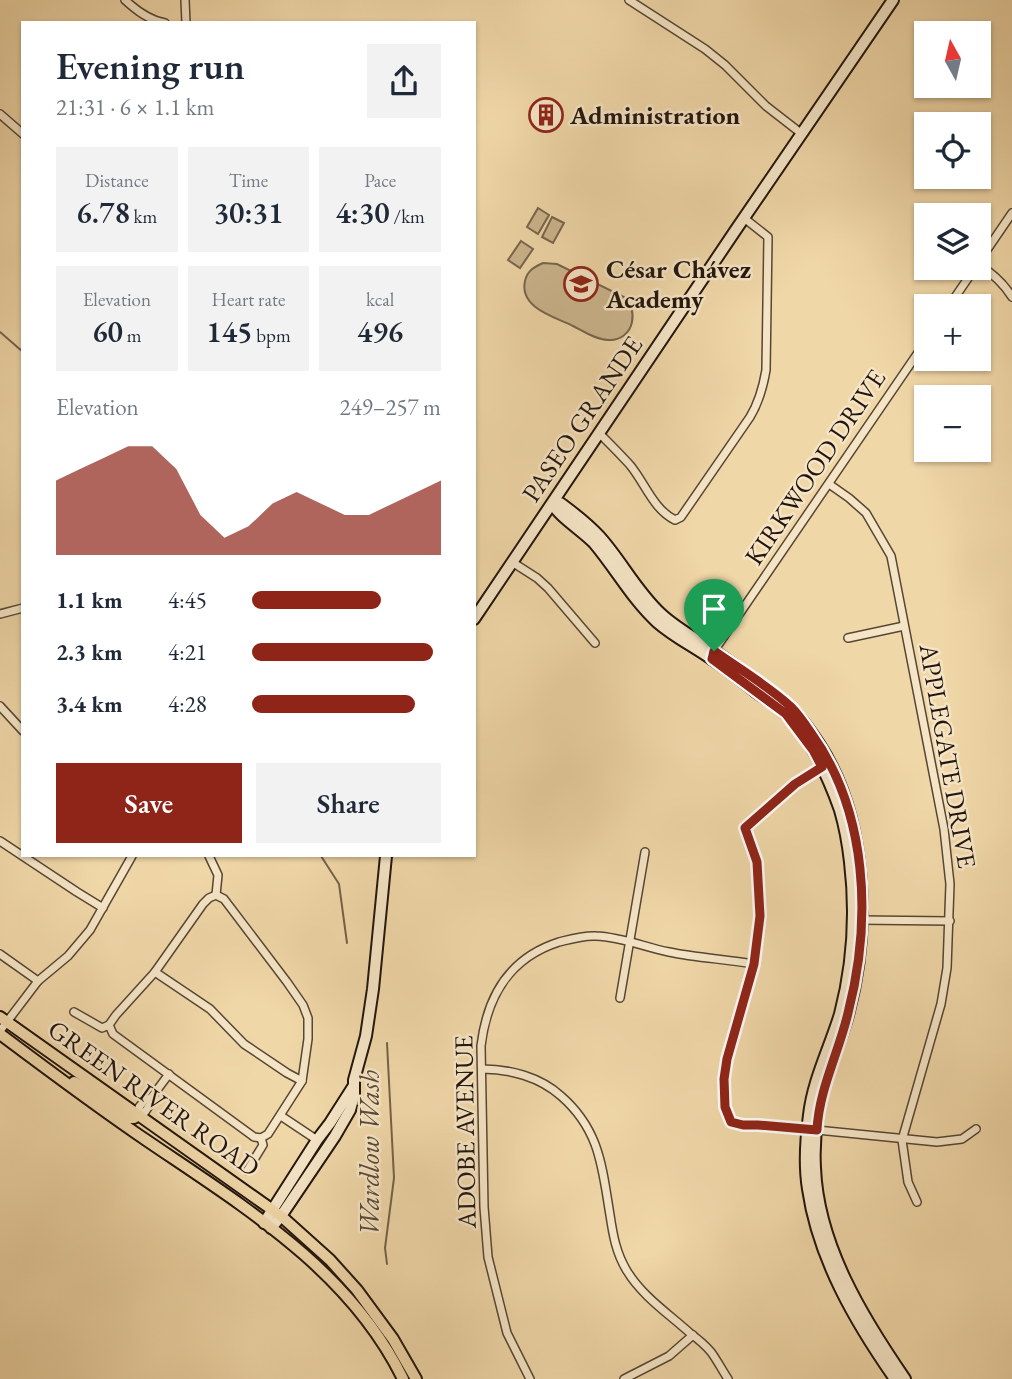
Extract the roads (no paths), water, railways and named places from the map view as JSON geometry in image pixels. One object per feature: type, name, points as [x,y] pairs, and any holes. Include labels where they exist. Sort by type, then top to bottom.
[{"type":"main road","name":"PASEO GRANDE","points":[[476,616],[893,0]]},
{"type":"main road","points":[[553,504],[555,510],[594,543],[650,615],[674,634],[713,655],[786,714],[838,780],[855,837],[859,872],[860,948],[848,1014],[825,1086],[806,1166],[820,1238],[833,1271],[860,1328],[895,1379]]},
{"type":"main road","points":[[277,1213],[317,1140],[353,1087],[366,1036],[373,989],[386,857]]},
{"type":"main road","name":"GREEN RIVER ROAD","points":[[2,1026],[55,1075],[268,1225],[316,1264],[358,1309],[387,1350],[403,1379]]},
{"type":"main road","name":"GREEN RIVER ROAD","points":[[2,1026],[138,1115],[277,1213],[330,1260],[356,1290],[393,1339],[416,1379]]},
{"type":"main road","points":[[55,1075],[88,1089],[128,1118],[138,1115]]},
{"type":"main road","points":[[268,1225],[343,1123],[354,1096],[353,1087]]},
{"type":"main road","points":[[813,1130],[816,1186],[828,1235],[868,1323],[905,1379]]},
{"type":"street","points":[[125,0],[139,13],[158,21]]},
{"type":"street","points":[[186,0],[186,21]]},
{"type":"street","points":[[629,0],[725,65],[774,114],[802,134]]},
{"type":"street","points":[[0,114],[21,132]]},
{"type":"street","points":[[991,244],[1012,213]]},
{"type":"street","points":[[599,433],[631,466],[650,496],[668,516],[675,520],[681,517],[750,418],[764,386],[768,237],[744,218]]},
{"type":"street","points":[[991,272],[1012,297]]},
{"type":"street","name":"KIRKWOOD DRIVE","points":[[713,655],[914,359]]},
{"type":"street","name":"APPLEGATE DRIVE","points":[[829,484],[866,513],[891,556],[944,830],[950,884],[947,968],[941,1004],[902,1140]]},
{"type":"street","points":[[512,562],[548,588],[595,643]]},
{"type":"street","points":[[0,614],[21,609]]},
{"type":"street","points":[[848,638],[904,626]]},
{"type":"street","points":[[0,706],[21,729]]},
{"type":"street","points":[[826,765],[795,784],[745,828],[757,862],[760,916],[754,964],[727,1059],[724,1079],[725,1107],[731,1122],[937,1142],[962,1139],[976,1129]]},
{"type":"street","points":[[0,841],[21,855]]},
{"type":"street","points":[[620,998],[645,852]]},
{"type":"street","points":[[25,857],[103,908]]},
{"type":"street","points":[[2,1026],[38,981],[68,956],[90,930],[131,857]]},
{"type":"street","points":[[209,857],[218,875],[216,895]]},
{"type":"street","points":[[74,1012],[102,1028],[109,1025],[155,972],[203,904],[216,895],[224,898],[303,1005],[309,1027],[302,1081],[268,1134],[261,1138],[254,1137],[113,1034],[109,1025]]},
{"type":"street","points":[[858,920],[950,921]]},
{"type":"street","name":"ADOBE AVENUE","points":[[530,1379],[507,1333],[488,1257],[484,1207],[481,1046],[484,1026],[494,996],[517,965],[548,946],[595,936],[629,940],[668,952],[754,964]]},
{"type":"street","points":[[0,954],[38,981]]},
{"type":"street","points":[[155,972],[209,1009],[244,1044],[302,1081]]},
{"type":"street","points":[[482,1069],[509,1072],[538,1080],[554,1090],[579,1113],[600,1154],[614,1239],[625,1267],[647,1296],[710,1351],[728,1379]]},
{"type":"street","points":[[151,1098],[169,1074]]},
{"type":"street","points":[[281,1116],[317,1140]]},
{"type":"street","points":[[247,1171],[263,1145],[261,1138]]},
{"type":"street","points":[[902,1140],[908,1182],[917,1202]]},
{"type":"street","points":[[624,1379],[669,1356],[693,1335]]},
{"type":"waterway","name":"Wardlow Wash","points":[[0,332],[21,350]]},
{"type":"waterway","name":"Wardlow Wash","points":[[322,857],[339,884],[347,943]]},
{"type":"waterway","name":"Wardlow Wash","points":[[387,1043],[394,1178],[385,1248],[387,1264]]},
{"type":"place","name":"Administration","points":[[546,115]]},
{"type":"place","name":"César Chávez Academy","points":[[581,284]]}]
